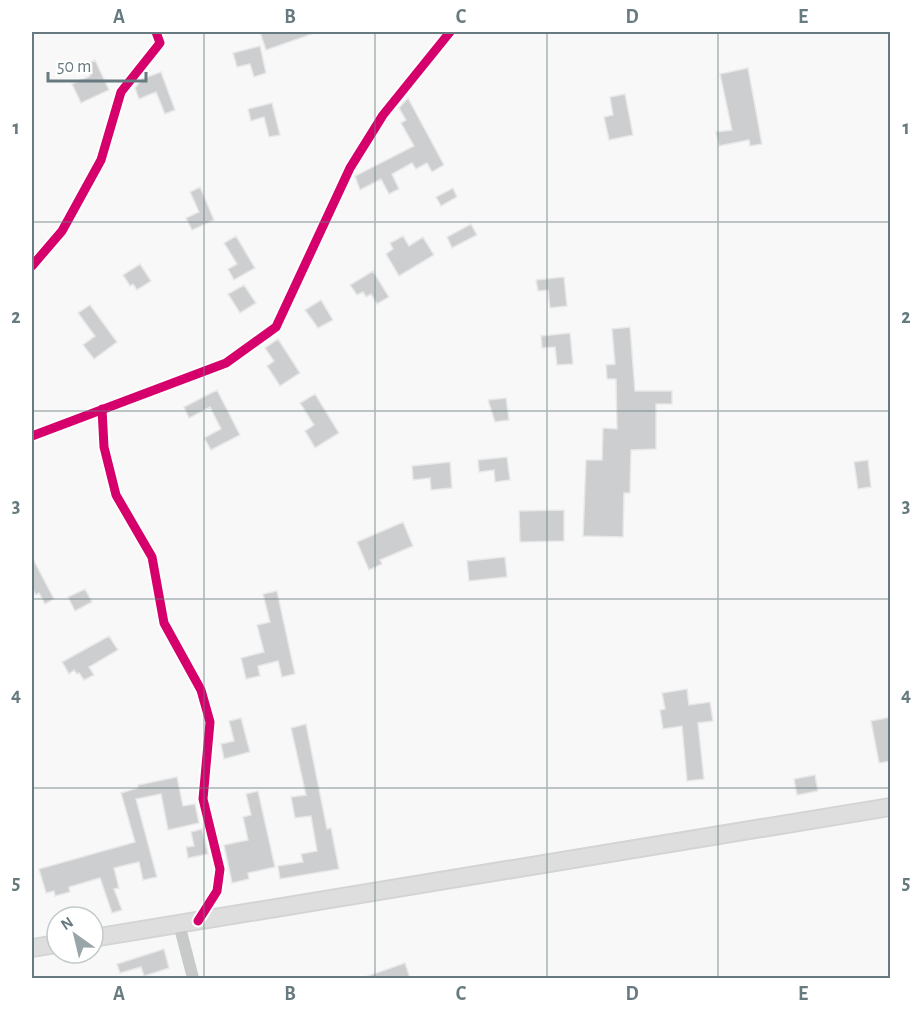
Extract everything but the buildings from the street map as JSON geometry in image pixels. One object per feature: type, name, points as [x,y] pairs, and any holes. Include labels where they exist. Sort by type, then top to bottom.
[{"type":"main road","points":[[105,936],[891,807]]},
{"type":"street","points":[[32,266],[62,231],[101,160],[120,92],[160,43],[156,32]]},
{"type":"street","points":[[32,436],[226,363],[276,327],[350,168],[383,115],[450,32]]},
{"type":"street","points":[[102,409],[105,447],[116,495],[152,557],[164,623],[201,690],[210,722],[203,799],[220,869],[217,891],[198,921]]},
{"type":"street","points":[[179,924],[193,978]]},
{"type":"cycle path","points":[[32,266],[62,231],[101,160],[121,92],[160,43],[156,32]]},
{"type":"cycle path","points":[[32,436],[226,363],[276,327],[350,168],[383,115],[450,32]]},
{"type":"cycle path","points":[[102,409],[104,447],[116,495],[152,557],[164,623],[201,690],[210,722],[203,799],[220,869],[217,891],[198,921]]}]
